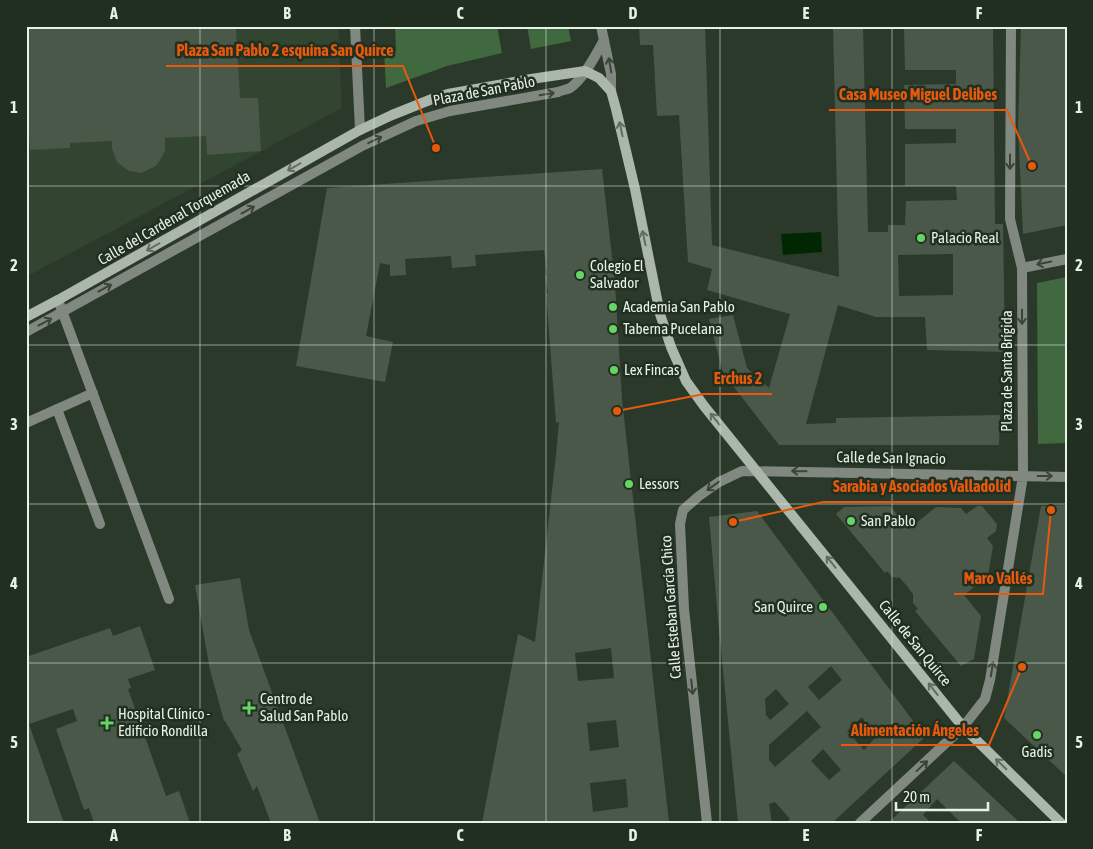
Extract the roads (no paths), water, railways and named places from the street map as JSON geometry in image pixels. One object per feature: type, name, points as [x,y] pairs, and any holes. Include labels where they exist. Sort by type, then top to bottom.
[{"type":"main road","name":"Plaza de San Pablo","points":[[336,143],[392,115],[448,94],[585,71]]},
{"type":"main road","points":[[585,71],[599,78],[611,91],[630,169],[660,314],[671,347],[686,381],[757,471]]},
{"type":"main road","name":"Calle del Cardenal Torquemada","points":[[26,317],[336,143]]},
{"type":"main road","name":"Calle de San Quirce","points":[[757,471],[963,727],[1061,823]]},
{"type":"street","points":[[355,26],[360,130]]},
{"type":"street","points":[[601,26],[611,74],[611,91]]},
{"type":"street","name":"Plaza de Santa Brígida","points":[[860,823],[963,727],[985,698],[990,680],[1023,476],[1022,268],[1010,218],[1011,26]]},
{"type":"street","name":"Plaza de San Pablo","points":[[332,163],[362,146],[416,121],[450,111],[558,92],[569,88],[585,71],[604,40]]},
{"type":"street","name":"Calle del Cardenal Torquemada","points":[[26,332],[332,163]]},
{"type":"street","points":[[1022,268],[1067,259]]},
{"type":"street","points":[[58,300],[170,599]]},
{"type":"street","points":[[26,423],[93,393]]},
{"type":"street","points":[[56,409],[100,524]]},
{"type":"street","name":"Calle Esteban García Chico","points":[[707,823],[684,610],[680,524],[683,510],[719,482],[742,471],[757,471]]},
{"type":"street","name":"Calle de San Ignacio","points":[[757,471],[1023,476]]},
{"type":"street","points":[[1023,476],[1067,476]]},
{"type":"place","name":"Plaza San Pablo 2 esquina San Quirce","points":[[436,148]]},
{"type":"place","name":"Casa Museo Miguel Delibes","points":[[1032,166]]},
{"type":"place","name":"Palacio Real","points":[[921,238]]},
{"type":"place","name":"Colegio El Salvador","points":[[580,275]]},
{"type":"place","name":"Academia San Pablo","points":[[613,307]]},
{"type":"place","name":"Taberna Pucelana","points":[[613,329]]},
{"type":"place","name":"Lex Fincas","points":[[614,370]]},
{"type":"place","name":"Erchus 2","points":[[617,411]]},
{"type":"place","name":"Lessors","points":[[629,484]]},
{"type":"place","name":"Maro Vallés","points":[[1051,510]]},
{"type":"place","name":"San Pablo","points":[[851,521]]},
{"type":"place","name":"Sarabia y Asociados Valladolid","points":[[733,522]]},
{"type":"place","name":"San Quirce","points":[[823,607]]},
{"type":"place","name":"Alimentación Ángeles","points":[[1022,667]]},
{"type":"place","name":"Centro de Salud San Pablo","points":[[249,708]]},
{"type":"place","name":"Hospital Clínico - Edificio Rondilla","points":[[107,723]]},
{"type":"place","name":"Gadis","points":[[1037,735]]}]
